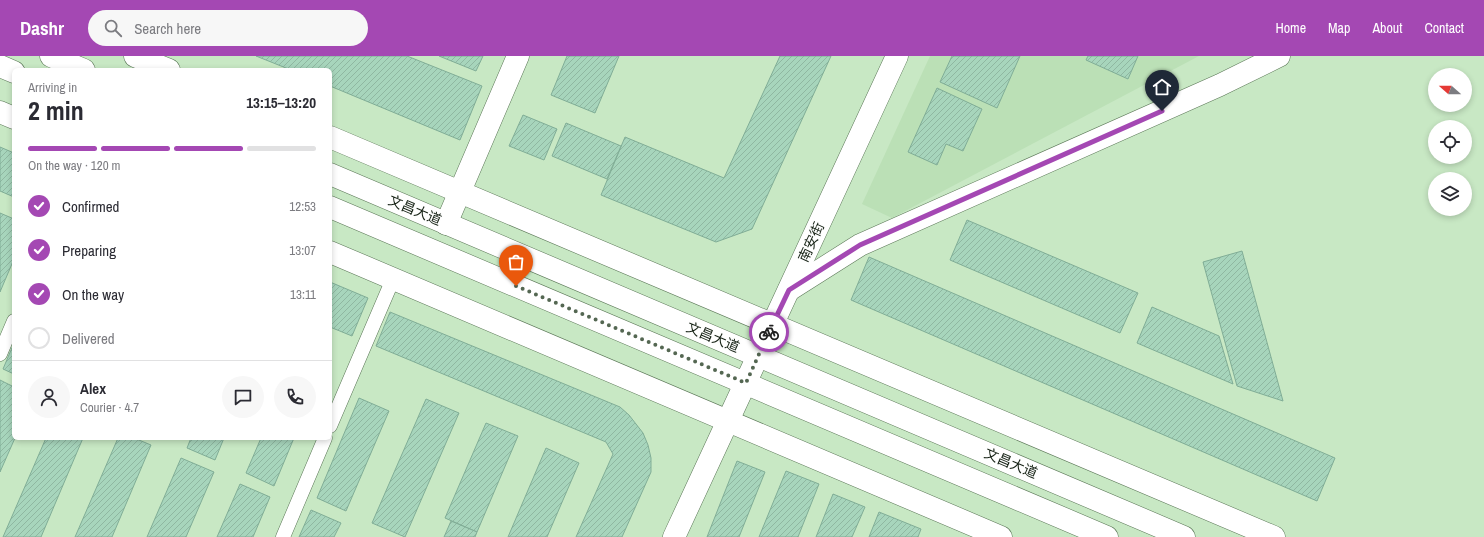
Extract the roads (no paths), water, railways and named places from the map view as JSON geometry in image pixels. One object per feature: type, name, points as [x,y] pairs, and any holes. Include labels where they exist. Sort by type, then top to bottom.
[{"type":"street","points":[[51,56],[79,68]]},
{"type":"street","points":[[446,224],[518,56]]},
{"type":"street","name":"南安街","points":[[675,537],[897,56]]},
{"type":"street","points":[[789,290],[860,245],[1220,85],[1279,56]]},
{"type":"street","points":[[144,61],[163,68]]},
{"type":"street","points":[[0,66],[12,71]]},
{"type":"street","points":[[0,112],[12,117]]},
{"type":"street","points":[[332,138],[1274,537]]},
{"type":"street","name":"文昌大道","points":[[332,175],[1184,537]]},
{"type":"street","points":[[332,208],[1107,537]]},
{"type":"street","points":[[332,253],[1001,537]]},
{"type":"lane","points":[[332,421],[393,279]]},
{"type":"lane","points":[[0,354],[12,326]]},
{"type":"lane","points":[[283,537],[324,440]]}]
